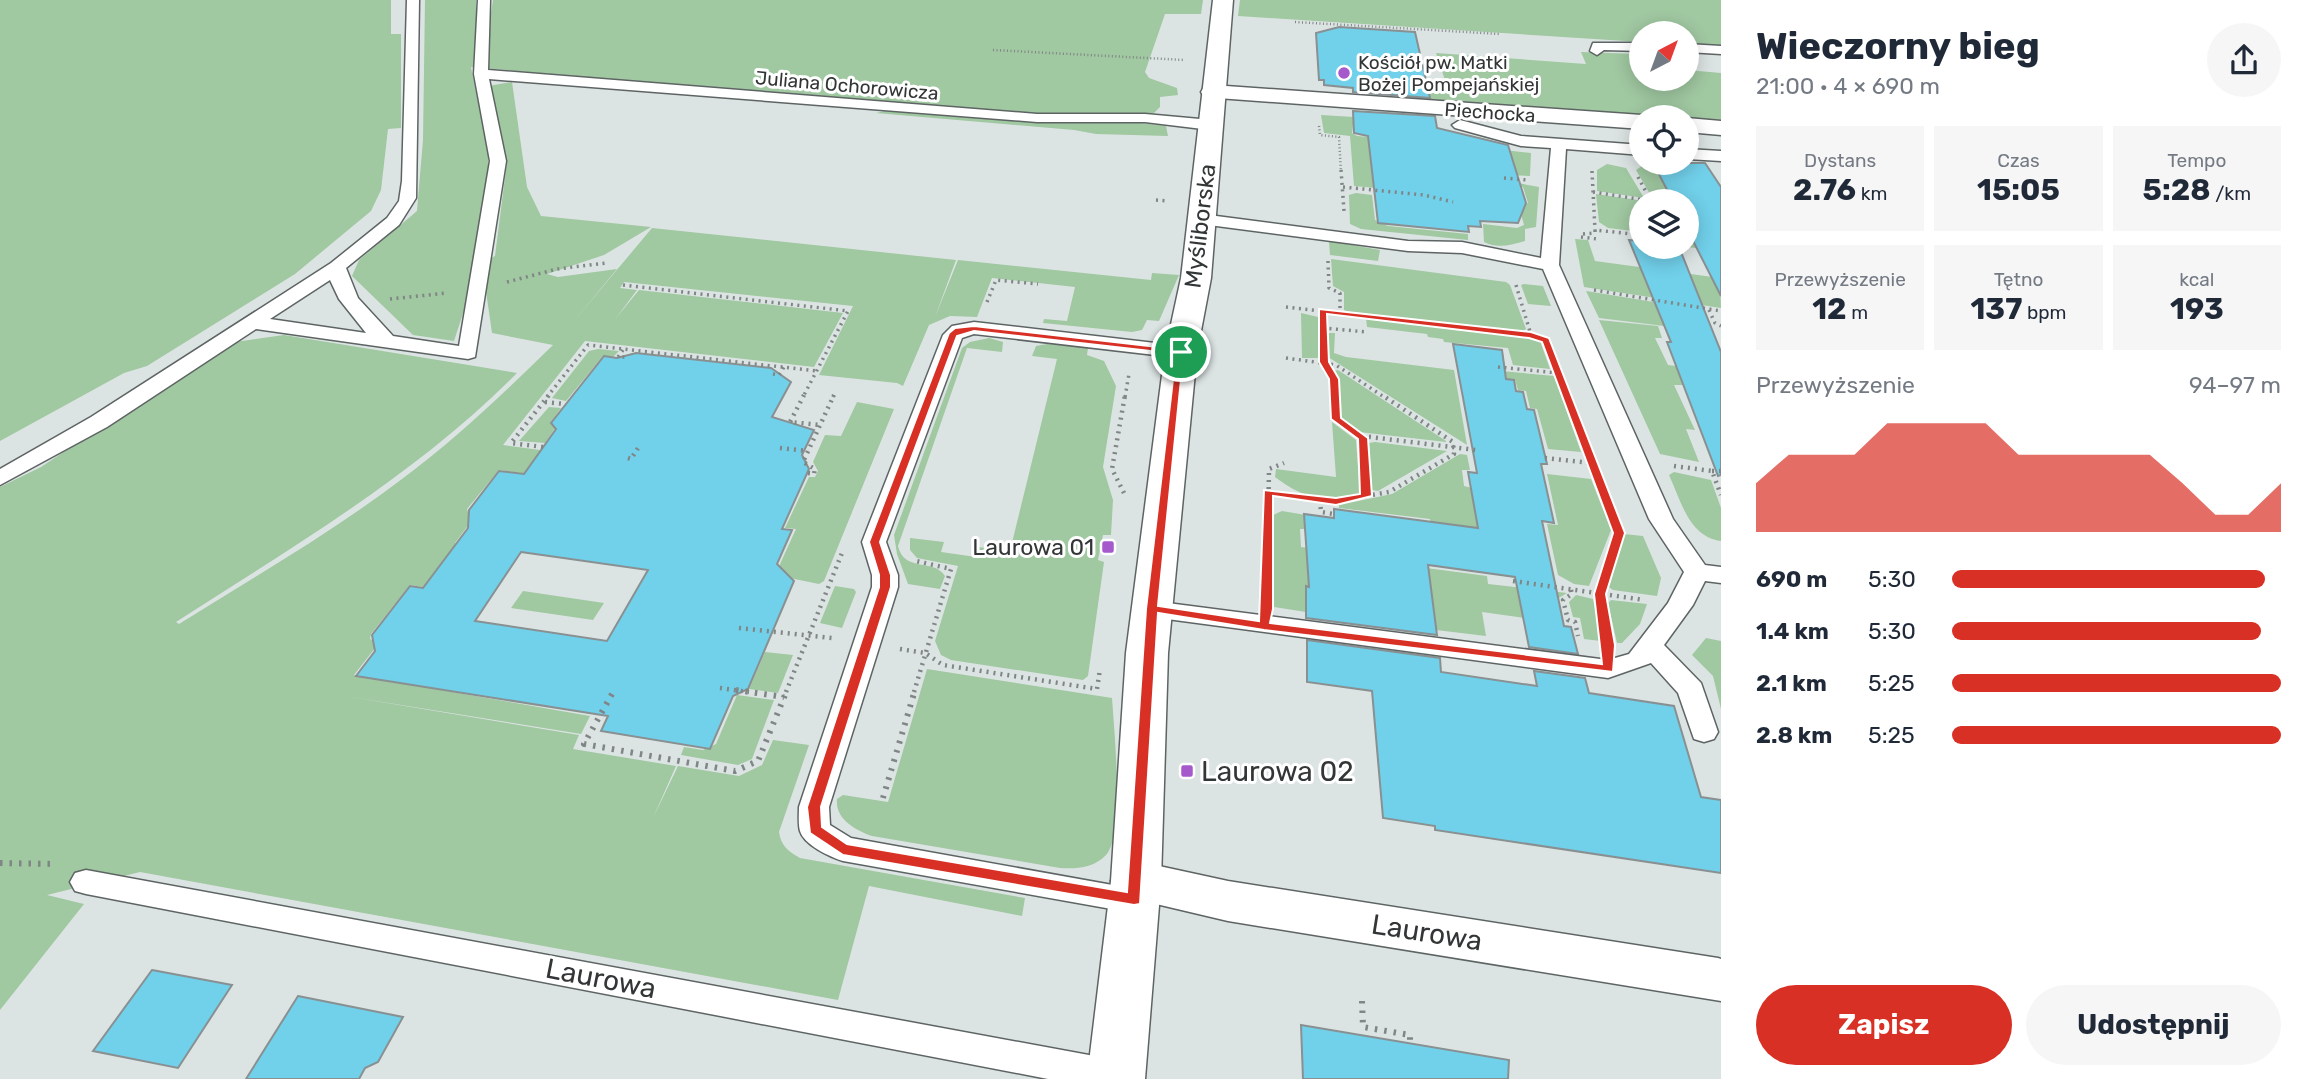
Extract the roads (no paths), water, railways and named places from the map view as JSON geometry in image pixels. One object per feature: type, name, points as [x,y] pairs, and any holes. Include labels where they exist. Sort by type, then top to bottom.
[{"type":"street","name":"Myśliborska","points":[[1116,1078],[1135,890],[1150,631],[1181,352],[1196,278],[1223,0]]},
{"type":"street","name":"Piechocka","points":[[1212,92],[1629,121]]},
{"type":"street","points":[[1699,126],[1721,128]]},
{"type":"street","name":"Laurowa","points":[[1135,890],[1228,901],[1718,980]]},
{"type":"lane","points":[[0,478],[99,422],[337,267],[352,251],[397,216],[406,203],[410,181],[413,0]]},
{"type":"lane","points":[[250,322],[468,354],[498,161],[481,74],[484,0]]},
{"type":"lane","points":[[1597,51],[1598,46],[1629,47]]},
{"type":"lane","points":[[1699,49],[1721,50]]},
{"type":"lane","name":"Juliana Ochorowicza","points":[[481,74],[1037,118],[1145,118],[1211,125]]},
{"type":"lane","points":[[1460,125],[1521,141],[1629,149]]},
{"type":"lane","points":[[1150,631],[1264,626],[1608,669],[1639,660],[1680,605],[1709,573],[1661,519],[1554,275],[1559,144]]},
{"type":"lane","points":[[1699,154],[1721,156]]},
{"type":"lane","points":[[1201,219],[1408,246],[1424,255],[1501,264],[1516,260],[1554,275]]},
{"type":"lane","points":[[337,267],[339,282],[349,304],[386,341]]},
{"type":"lane","points":[[1135,890],[843,849],[815,830],[814,807],[885,587],[885,575],[874,542],[953,335],[959,330],[974,328],[1181,352]]},
{"type":"lane","points":[[1650,646],[1691,690],[1704,732]]},
{"type":"lane","name":"Laurowa","points":[[86,882],[1116,1078]]},
{"type":"place","name":"Kościół pw. Matki Bożej Pompejańskiej","points":[[1344,73]]},
{"type":"place","name":"Laurowa 01","points":[[1108,547]]},
{"type":"place","name":"Laurowa 02","points":[[1187,771]]}]
